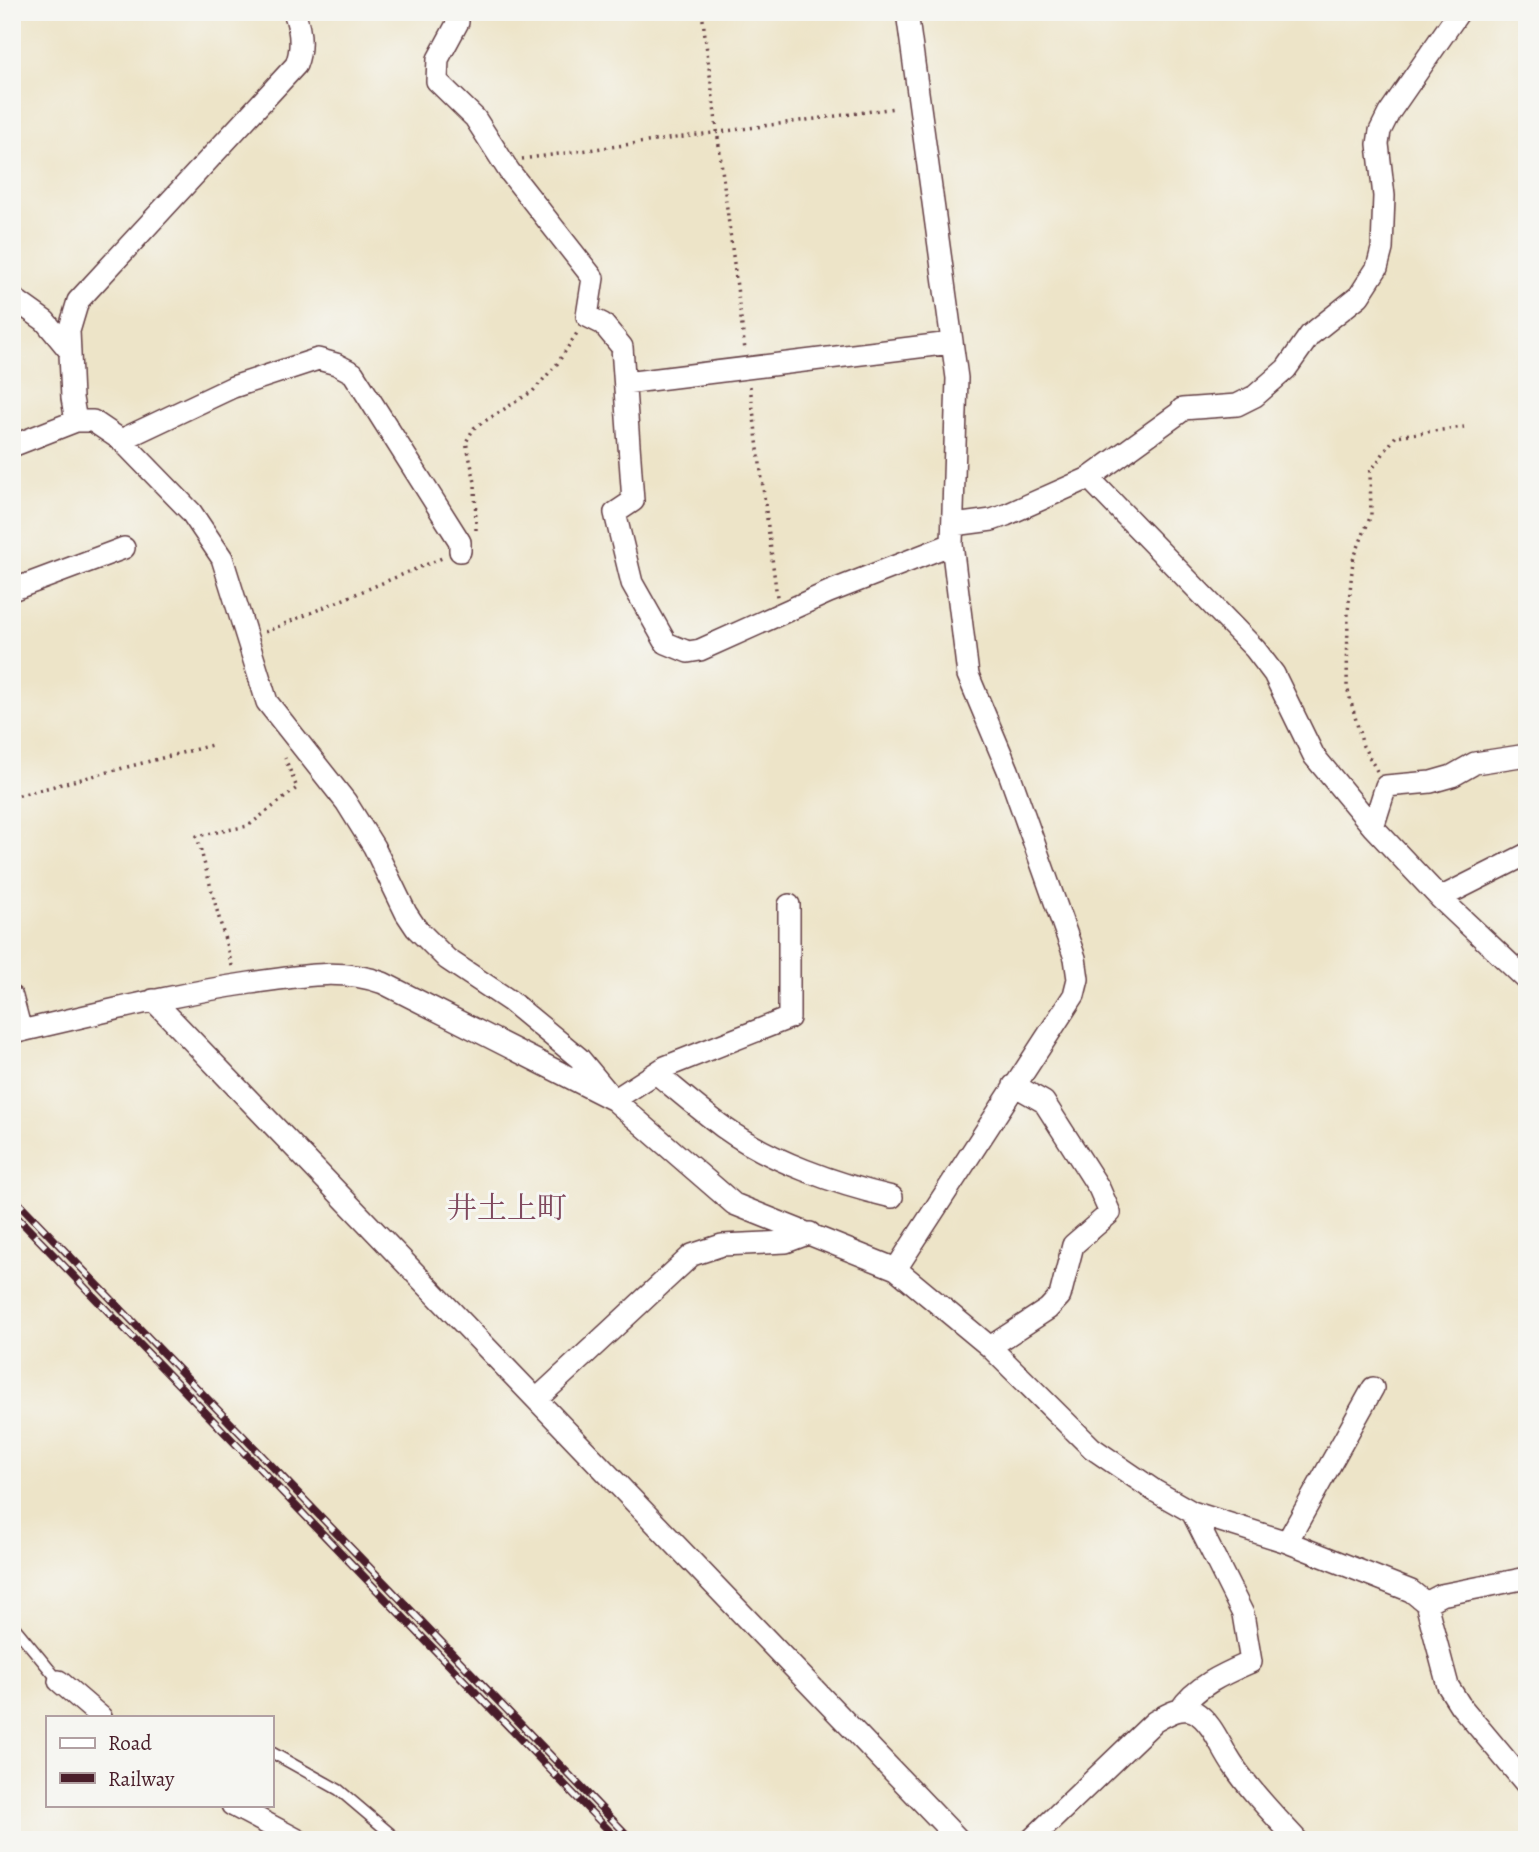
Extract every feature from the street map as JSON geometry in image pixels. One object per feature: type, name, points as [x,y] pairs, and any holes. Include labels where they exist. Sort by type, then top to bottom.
[{"type":"street","points":[[76,421],[69,331],[78,302],[296,65],[300,54],[300,34],[295,12]]},
{"type":"street","points":[[458,12],[458,22],[438,59],[437,81],[475,118],[503,162],[593,278],[587,316],[604,324],[622,347],[633,501],[615,513],[632,583],[666,643],[688,652],[700,650],[953,535],[1089,478],[1182,409],[1237,405],[1255,396],[1286,369],[1310,335],[1359,296],[1377,268],[1382,249],[1384,197],[1378,152],[1380,131],[1389,113],[1459,12]]},
{"type":"street","points":[[896,1269],[1074,995],[1077,979],[1075,958],[1013,783],[968,675],[953,535],[957,378],[907,12]]},
{"type":"street","points":[[12,302],[18,301],[45,321],[69,350]]},
{"type":"street","points":[[625,383],[951,343]]},
{"type":"street","points":[[121,440],[233,387],[318,359],[336,363],[353,373],[460,542],[460,551]]},
{"type":"street","points":[[12,446],[76,421],[93,421],[121,440],[191,512],[222,558],[267,702],[346,802],[374,847],[406,914],[416,928],[447,958],[510,1001],[579,1058],[614,1100],[734,1203],[896,1269],[990,1347],[1092,1448],[1155,1492],[1192,1512],[1287,1542],[1411,1591],[1426,1603],[1448,1686],[1460,1705],[1527,1785]]},
{"type":"street","points":[[1089,478],[1255,649],[1274,674],[1314,756],[1373,827],[1440,898],[1527,980]]},
{"type":"street","points":[[12,590],[124,548]]},
{"type":"street","points":[[1373,827],[1386,786],[1431,782],[1452,776],[1475,763],[1527,755]]},
{"type":"street","points":[[1440,898],[1527,854]]},
{"type":"street","points":[[614,1100],[664,1067],[789,1018],[789,905]]},
{"type":"street","points":[[12,998],[17,1032],[153,1000],[238,985],[322,973],[367,977],[614,1100]]},
{"type":"street","points":[[153,1000],[959,1840]]},
{"type":"street","points":[[656,1073],[724,1128],[772,1157],[867,1191],[892,1197]]},
{"type":"street","points":[[990,1347],[1048,1309],[1060,1296],[1073,1245],[1110,1213],[1099,1188],[1044,1102],[1014,1085]]},
{"type":"street","points":[[537,1399],[692,1255],[722,1245],[786,1242],[810,1233]]},
{"type":"street","points":[[1287,1542],[1373,1388]]},
{"type":"street","points":[[1180,1710],[1188,1698],[1227,1672],[1251,1662],[1243,1614],[1192,1512]]},
{"type":"street","points":[[1426,1603],[1441,1595],[1527,1578]]},
{"type":"street","points":[[59,1681],[100,1716]]},
{"type":"street","points":[[1031,1840],[1154,1721],[1180,1710],[1193,1711],[1207,1722],[1233,1766],[1297,1840]]},
{"type":"street","points":[[234,1806],[298,1840]]},
{"type":"lane","points":[[12,1624],[59,1681]]},
{"type":"lane","points":[[273,1753],[339,1790],[398,1840]]},
{"type":"path","points":[[702,12],[746,353]]},
{"type":"path","points":[[503,162],[895,108]]},
{"type":"path","points":[[749,380],[779,614]]},
{"type":"path","points":[[1386,786],[1363,746],[1347,687],[1348,612],[1353,560],[1371,515],[1370,472],[1396,436],[1464,427]]},
{"type":"path","points":[[12,797],[212,745]]},
{"type":"path","points":[[238,985],[197,836],[248,826],[298,788],[281,747]]},
{"type":"railway","points":[[12,1196],[632,1840]]},
{"type":"railway","points":[[12,1212],[618,1840]]},
{"type":"district","name":"井土上町","points":[[507,1208]]}]
